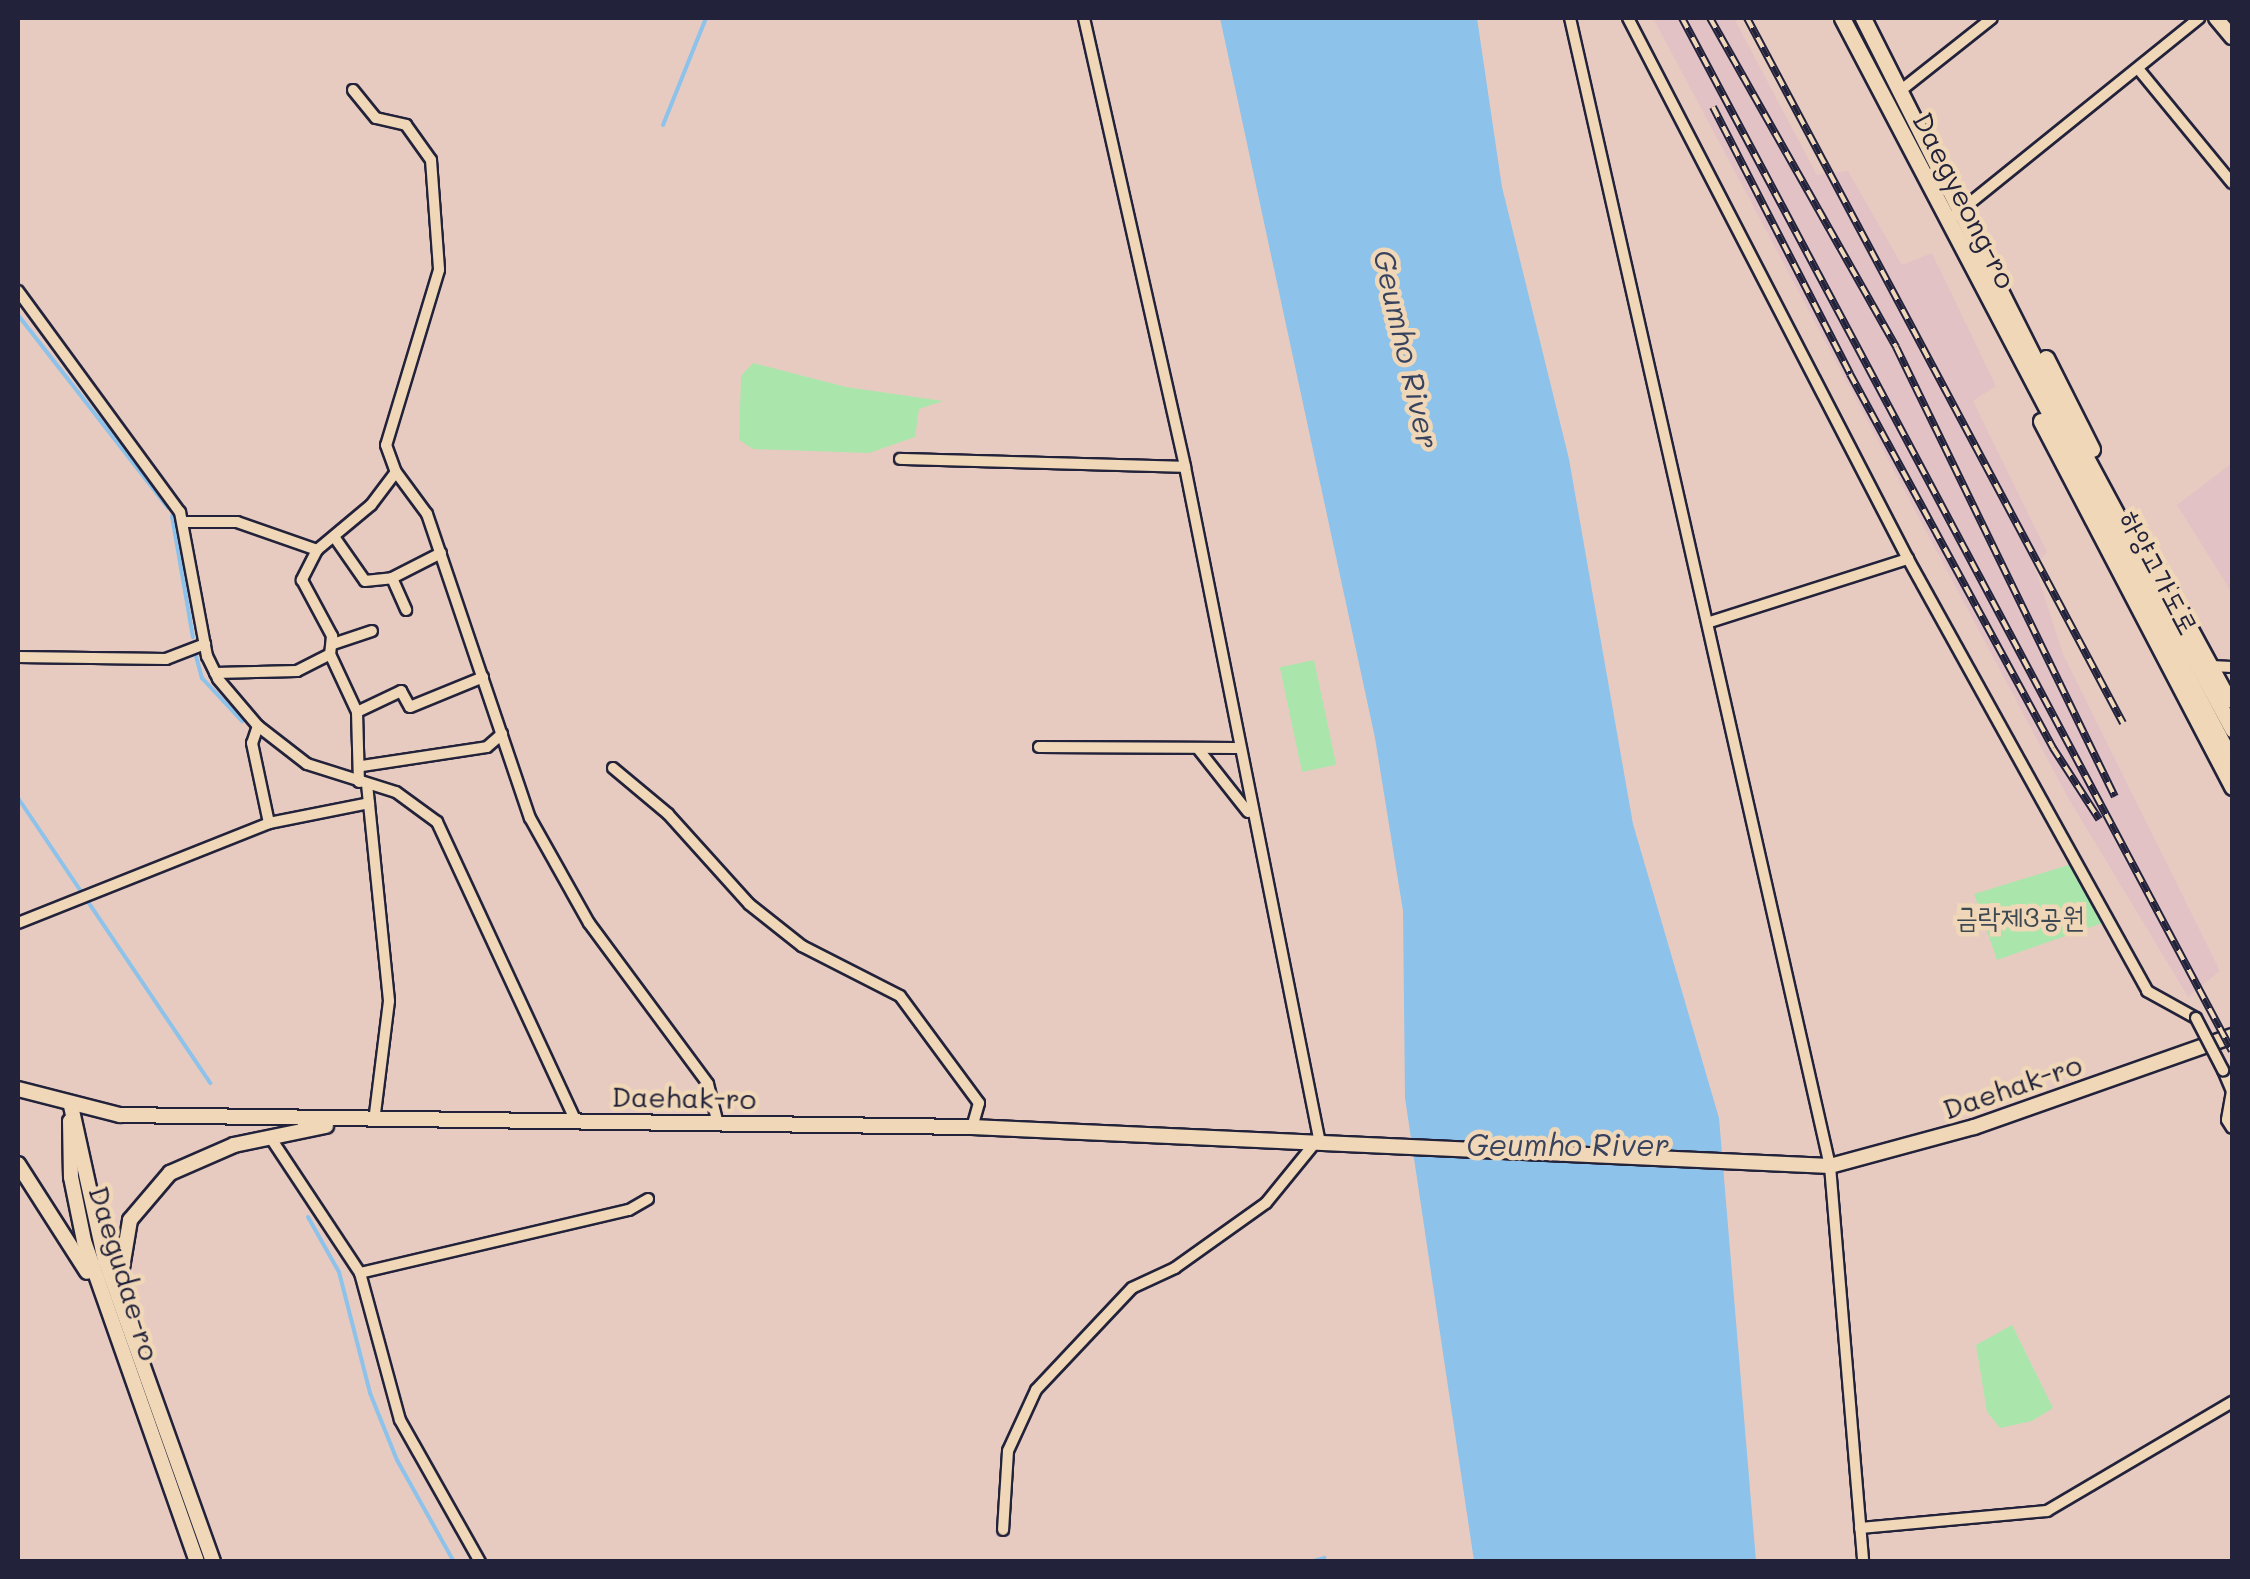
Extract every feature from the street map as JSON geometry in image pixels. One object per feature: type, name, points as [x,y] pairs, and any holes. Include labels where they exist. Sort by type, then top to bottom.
[{"type":"main road","name":"Daegyeong-ro","points":[[1842,18],[1953,217],[2014,310],[2049,403]]},
{"type":"main road","name":"Daegyeong-ro","points":[[1863,18],[1900,91],[2020,361],[2049,403]]},
{"type":"main road","points":[[2216,18],[2232,36]]},
{"type":"main road","points":[[2014,310],[2034,335],[2232,707]]},
{"type":"main road","points":[[2020,361],[2059,460],[2232,787]]},
{"type":"main road","name":"하양고가도로","points":[[2049,403],[2232,729]]},
{"type":"main road","name":"하양고가도로","points":[[2049,403],[2232,762]]},
{"type":"main road","name":"Daehak-ro","points":[[18,1088],[71,1106],[120,1115],[343,1122],[576,1120],[972,1127],[1319,1138],[1830,1166],[1974,1126],[2232,1036]]},
{"type":"main road","name":"Daegudae-ro","points":[[71,1106],[92,1211],[213,1562]]},
{"type":"main road","name":"Daegudae-ro","points":[[71,1106],[74,1201],[100,1295],[196,1562]]},
{"type":"main road","points":[[118,1292],[130,1220],[170,1173],[208,1153],[343,1122]]},
{"type":"main road","points":[[18,1164],[100,1295]]},
{"type":"street","points":[[1003,1530],[1008,1451],[1036,1390],[1132,1288],[1175,1268],[1266,1203],[1319,1138],[1237,748],[1185,466],[1084,18]]},
{"type":"street","points":[[1570,18],[1710,622],[1830,1166],[1863,1562]]},
{"type":"street","points":[[1628,18],[1908,559],[2147,991],[2196,1018],[2232,1091],[2227,1120],[2232,1128]]},
{"type":"street","points":[[1900,91],[1992,18]]},
{"type":"street","points":[[1953,217],[2140,70],[2199,18]]},
{"type":"street","points":[[2140,70],[2232,184]]},
{"type":"street","points":[[353,90],[376,118],[406,125],[431,160],[439,270],[386,445],[396,472],[426,514],[541,840],[589,924],[708,1084],[717,1122]]},
{"type":"street","points":[[18,290],[185,522],[204,644],[215,673],[258,726],[308,764],[396,792],[438,822],[576,1120]]},
{"type":"street","points":[[900,459],[1185,466]]},
{"type":"street","points":[[373,1122],[389,1001],[369,803],[363,783],[356,712],[302,580],[317,550],[335,538],[396,472]]},
{"type":"street","points":[[185,522],[238,522],[317,550]]},
{"type":"street","points":[[335,538],[365,581],[392,578],[440,552]]},
{"type":"street","points":[[1710,622],[1908,559]]},
{"type":"street","points":[[392,578],[406,610]]},
{"type":"street","points":[[215,673],[297,671],[372,631]]},
{"type":"street","points":[[18,657],[166,659],[204,644]]},
{"type":"street","points":[[2210,666],[2232,667]]},
{"type":"street","points":[[356,712],[400,691],[410,707],[483,677]]},
{"type":"street","points":[[258,726],[252,743],[268,823]]},
{"type":"street","points":[[362,766],[487,747],[502,734]]},
{"type":"street","points":[[1039,747],[1237,748]]},
{"type":"street","points":[[1198,750],[1252,818]]},
{"type":"street","points":[[613,768],[668,814],[749,904],[802,946],[900,996],[979,1103],[972,1127]]},
{"type":"street","points":[[18,923],[268,823],[369,803]]},
{"type":"street","points":[[272,1140],[360,1273],[400,1420],[480,1562]]},
{"type":"street","points":[[360,1273],[628,1210],[648,1199]]},
{"type":"street","points":[[1860,1528],[2046,1511],[2232,1402]]},
{"type":"shaded area","points":[[1653,18],[1734,18],[1817,175],[1848,171],[1902,265],[1932,253],[1996,386],[1973,401],[2047,552],[2035,567],[2063,654],[2220,971],[2188,997],[2067,796]]},
{"type":"shaded area","points":[[2232,463],[2232,593],[2177,505]]},
{"type":"green space","points":[[753,363],[846,387],[943,401],[919,409],[915,437],[869,453],[753,449],[739,440],[741,376]]},
{"type":"green space","points":[[1314,660],[1336,765],[1302,772],[1280,667]]},
{"type":"green space","name":"금락제3공원","points":[[2075,863],[2108,921],[1997,960],[1974,894]]},
{"type":"green space","points":[[2012,1325],[2053,1408],[2032,1421],[2000,1428],[1987,1412],[1976,1345]]},
{"type":"water","name":"Geumho River","points":[[1220,18],[1477,18],[1502,187],[1569,459],[1633,824],[1719,1118],[1756,1561],[1474,1561],[1405,1098],[1403,911],[1375,738]]},
{"type":"waterway","points":[[663,125],[706,18]]},
{"type":"waterway","points":[[18,315],[168,508]]},
{"type":"waterway","points":[[172,516],[193,637]]},
{"type":"waterway","points":[[196,656],[202,678],[242,721]]},
{"type":"waterway","points":[[18,798],[210,1083]]},
{"type":"waterway","points":[[308,1217],[339,1272],[370,1393],[397,1460],[454,1562]]},
{"type":"waterway","points":[[1310,1562],[1324,1558]]},
{"type":"railway","points":[[1682,18],[2232,1051]]},
{"type":"railway","points":[[1710,18],[1896,347],[2115,797]]},
{"type":"railway","points":[[1747,18],[2123,723]]},
{"type":"railway","points":[[1713,107],[1850,374],[2053,748],[2099,819]]}]
